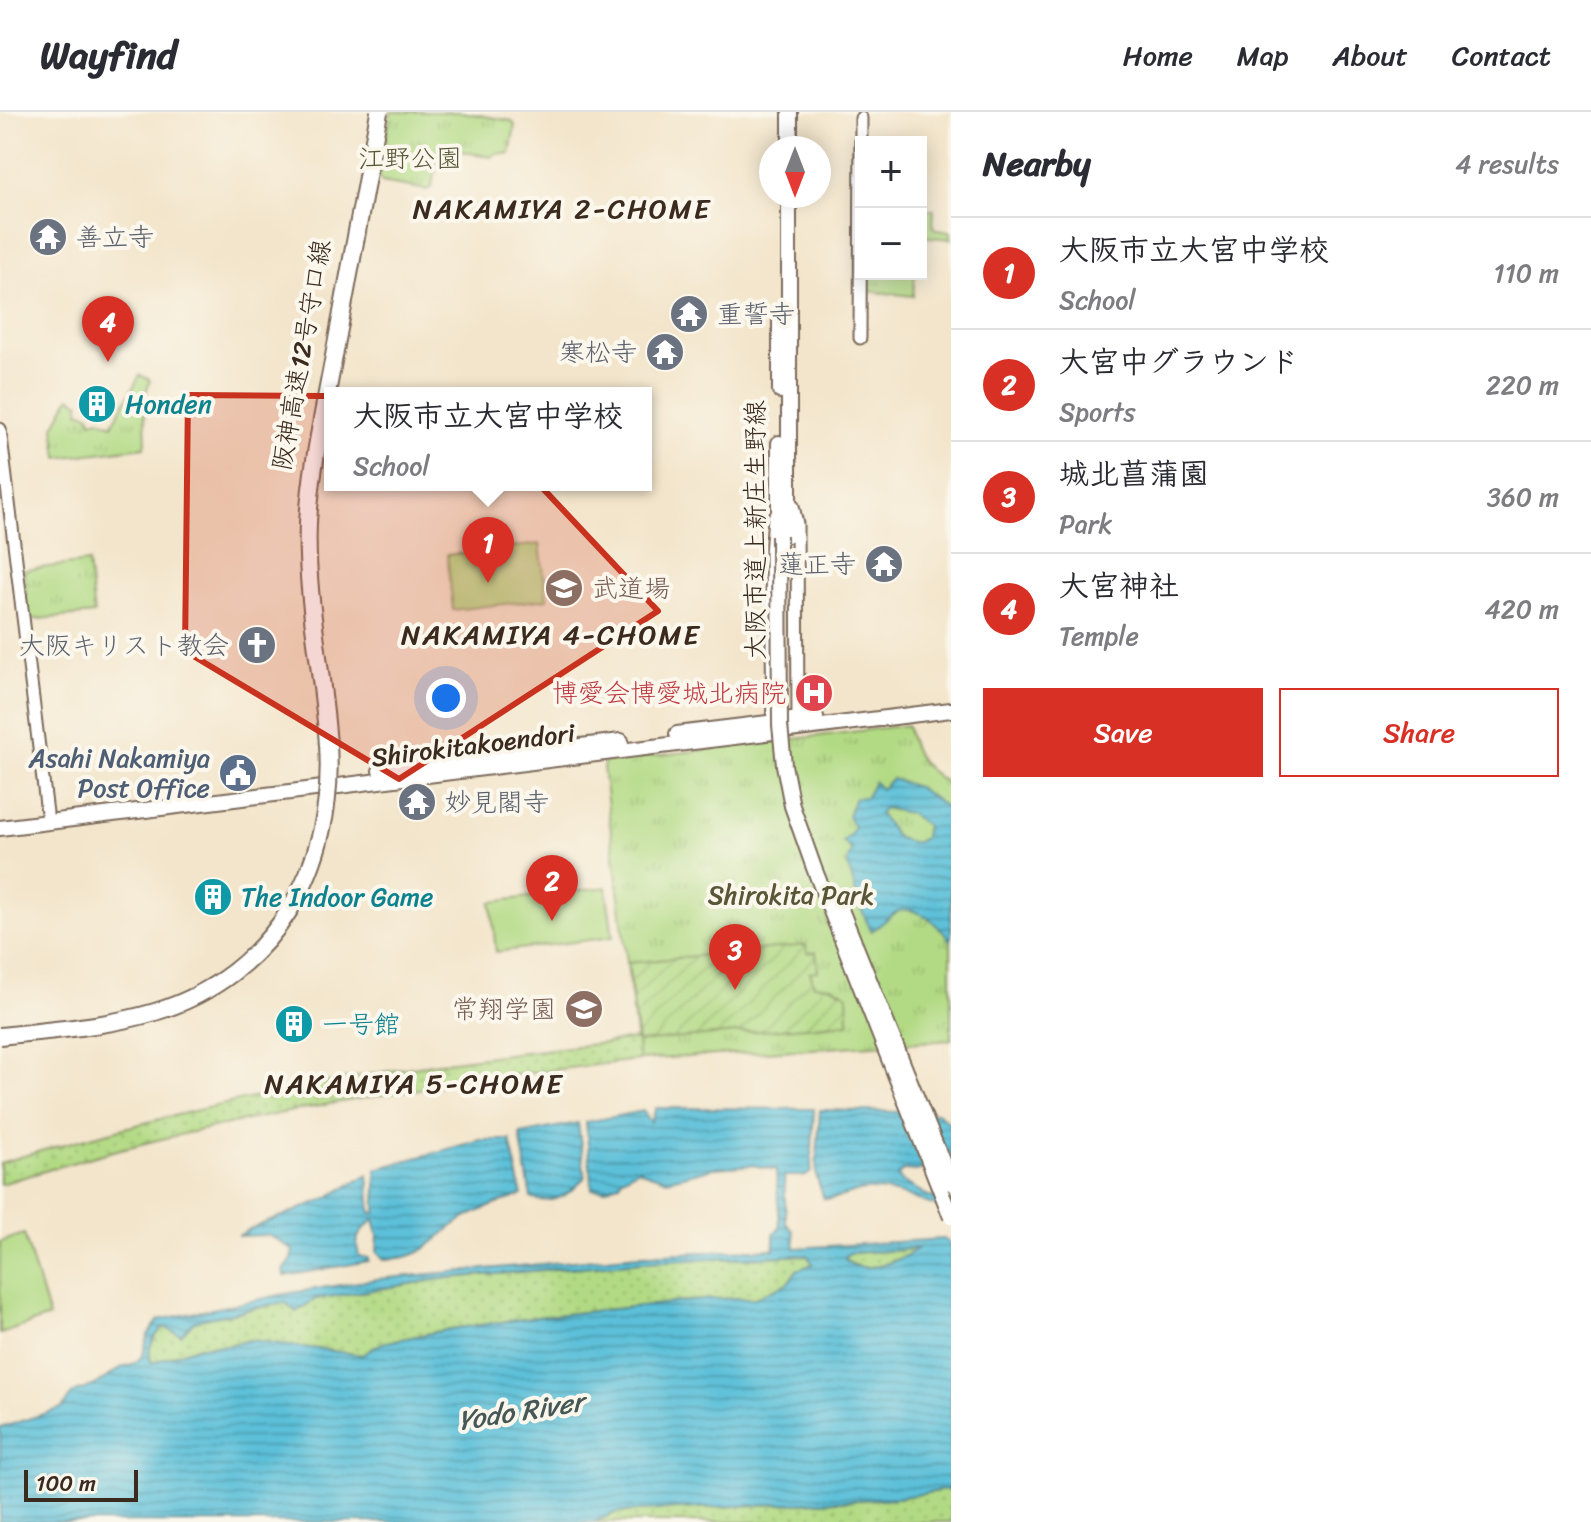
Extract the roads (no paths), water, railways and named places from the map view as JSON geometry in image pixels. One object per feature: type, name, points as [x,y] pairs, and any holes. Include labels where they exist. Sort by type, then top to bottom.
[{"type":"highway","name":"阪神高速12号守口線","points":[[0,1027],[108,1012],[155,1001],[189,987],[220,968],[258,934],[282,902],[300,868],[313,825],[318,772],[299,574],[300,504],[369,112]]},
{"type":"highway","name":"阪神高速12号守口線","points":[[328,387],[379,112]]},
{"type":"highway","name":"阪神高速12号守口線","points":[[0,1036],[109,1023],[158,1011],[193,997],[226,977],[258,950],[282,922],[310,872],[324,827],[329,772],[310,592],[308,540],[309,505],[324,410]]},
{"type":"main road","points":[[780,112],[780,136]]},
{"type":"main road","points":[[790,112],[790,136]]},
{"type":"main road","name":"大阪市道上新庄生野線","points":[[780,208],[784,535],[780,725],[785,773],[792,806],[814,868],[951,1217]]},
{"type":"main road","name":"大阪市道上新庄生野線","points":[[784,493],[789,208]]},
{"type":"main road","name":"大阪市道上新庄生野線","points":[[784,535],[790,725],[793,764],[801,804],[822,864],[951,1183]]},
{"type":"main road","name":"Shirokitakoendori","points":[[798,724],[951,701]]},
{"type":"main road","name":"Shirokitakoendori","points":[[0,818],[798,724],[951,710]]},
{"type":"main road","name":"Shirokitakoendori","points":[[0,828],[772,727]]},
{"type":"street","points":[[860,338],[861,118]]},
{"type":"street","points":[[0,429],[47,813]]},
{"type":"street","points":[[784,493],[797,524],[798,724]]},
{"type":"street","points":[[772,727],[771,554],[775,507],[784,493]]},
{"type":"water","points":[[892,779],[917,787],[951,811],[951,941],[934,923],[912,910],[897,912],[871,931],[847,862],[852,850],[843,842],[854,826],[848,816],[855,798],[866,797],[874,782],[881,789]],"holes":[[[884,808],[908,813],[926,825],[924,838],[915,843],[897,838],[879,813]]]},
{"type":"water","name":"Yodo River","points":[[656,1108],[814,1109],[811,1172],[806,1176],[784,1176],[786,1223],[793,1231],[795,1248],[944,1239],[951,1245],[951,1489],[896,1498],[617,1512],[594,1522],[0,1522],[0,1428],[62,1408],[73,1393],[135,1363],[143,1355],[148,1335],[159,1320],[377,1279],[639,1255],[774,1249],[774,1233],[780,1228],[776,1170],[753,1165],[714,1168],[667,1180],[640,1168],[604,1190],[592,1189],[586,1122],[643,1111],[651,1122]],"holes":[[[917,1249],[880,1266],[860,1267],[844,1258],[849,1253]],[[807,1255],[813,1264],[797,1270],[788,1283],[755,1298],[712,1299],[545,1316],[451,1329],[382,1343],[362,1355],[250,1340],[229,1345],[200,1346],[152,1363],[149,1353],[156,1335],[164,1327],[181,1335],[194,1321],[285,1302],[296,1312],[315,1299],[448,1278],[640,1262]]]},
{"type":"water","points":[[820,1110],[937,1113],[951,1124],[951,1162],[916,1171],[904,1170],[898,1175],[901,1181],[924,1194],[951,1201],[951,1210],[877,1190],[824,1199],[816,1175]]},
{"type":"water","points":[[578,1123],[585,1177],[561,1197],[547,1200],[531,1198],[520,1134]]},
{"type":"water","points":[[480,1140],[510,1140],[522,1195],[471,1215],[410,1256],[384,1259],[377,1252],[378,1236],[374,1219],[361,1232],[357,1243],[359,1256],[369,1258],[369,1261],[285,1276],[284,1270],[291,1261],[293,1250],[269,1235],[238,1236],[323,1200],[368,1175],[371,1213],[376,1213],[376,1169]]},
{"type":"place","name":"善立寺","points":[[48,237]]},
{"type":"place","name":"重誓寺","points":[[689,314]]},
{"type":"place","name":"寒松寺","points":[[665,352]]},
{"type":"place","name":"大宮神社","points":[[108,362]]},
{"type":"place","name":"Honden","points":[[97,404]]},
{"type":"place","name":"蓮正寺","points":[[884,564]]},
{"type":"place","name":"大阪市立大宮中学校","points":[[488,583]]},
{"type":"place","name":"武道場","points":[[564,588]]},
{"type":"place","name":"大阪キリスト教会","points":[[257,645]]},
{"type":"place","name":"博愛会博愛城北病院","points":[[814,693]]},
{"type":"place","name":"Asahi Nakamiya Post Office","points":[[238,773]]},
{"type":"place","name":"妙見閣寺","points":[[417,802]]},
{"type":"place","name":"The Indoor Game","points":[[213,897]]},
{"type":"place","name":"大宮中グラウンド","points":[[552,921]]},
{"type":"place","name":"城北菖蒲園","points":[[735,990]]},
{"type":"place","name":"常翔学園","points":[[584,1009]]},
{"type":"place","name":"一号館","points":[[294,1024]]},
{"type":"district","name":"NAKAMIYA 2-CHOME","points":[[562,208]]},
{"type":"district","name":"NAKAMIYA 4-CHOME","points":[[551,634]]},
{"type":"district","name":"NAKAMIYA 5-CHOME","points":[[414,1083]]},
{"type":"park label","name":"江野公園","points":[[410,158]]},
{"type":"park label","name":"Shirokita Park","points":[[791,895]]}]
